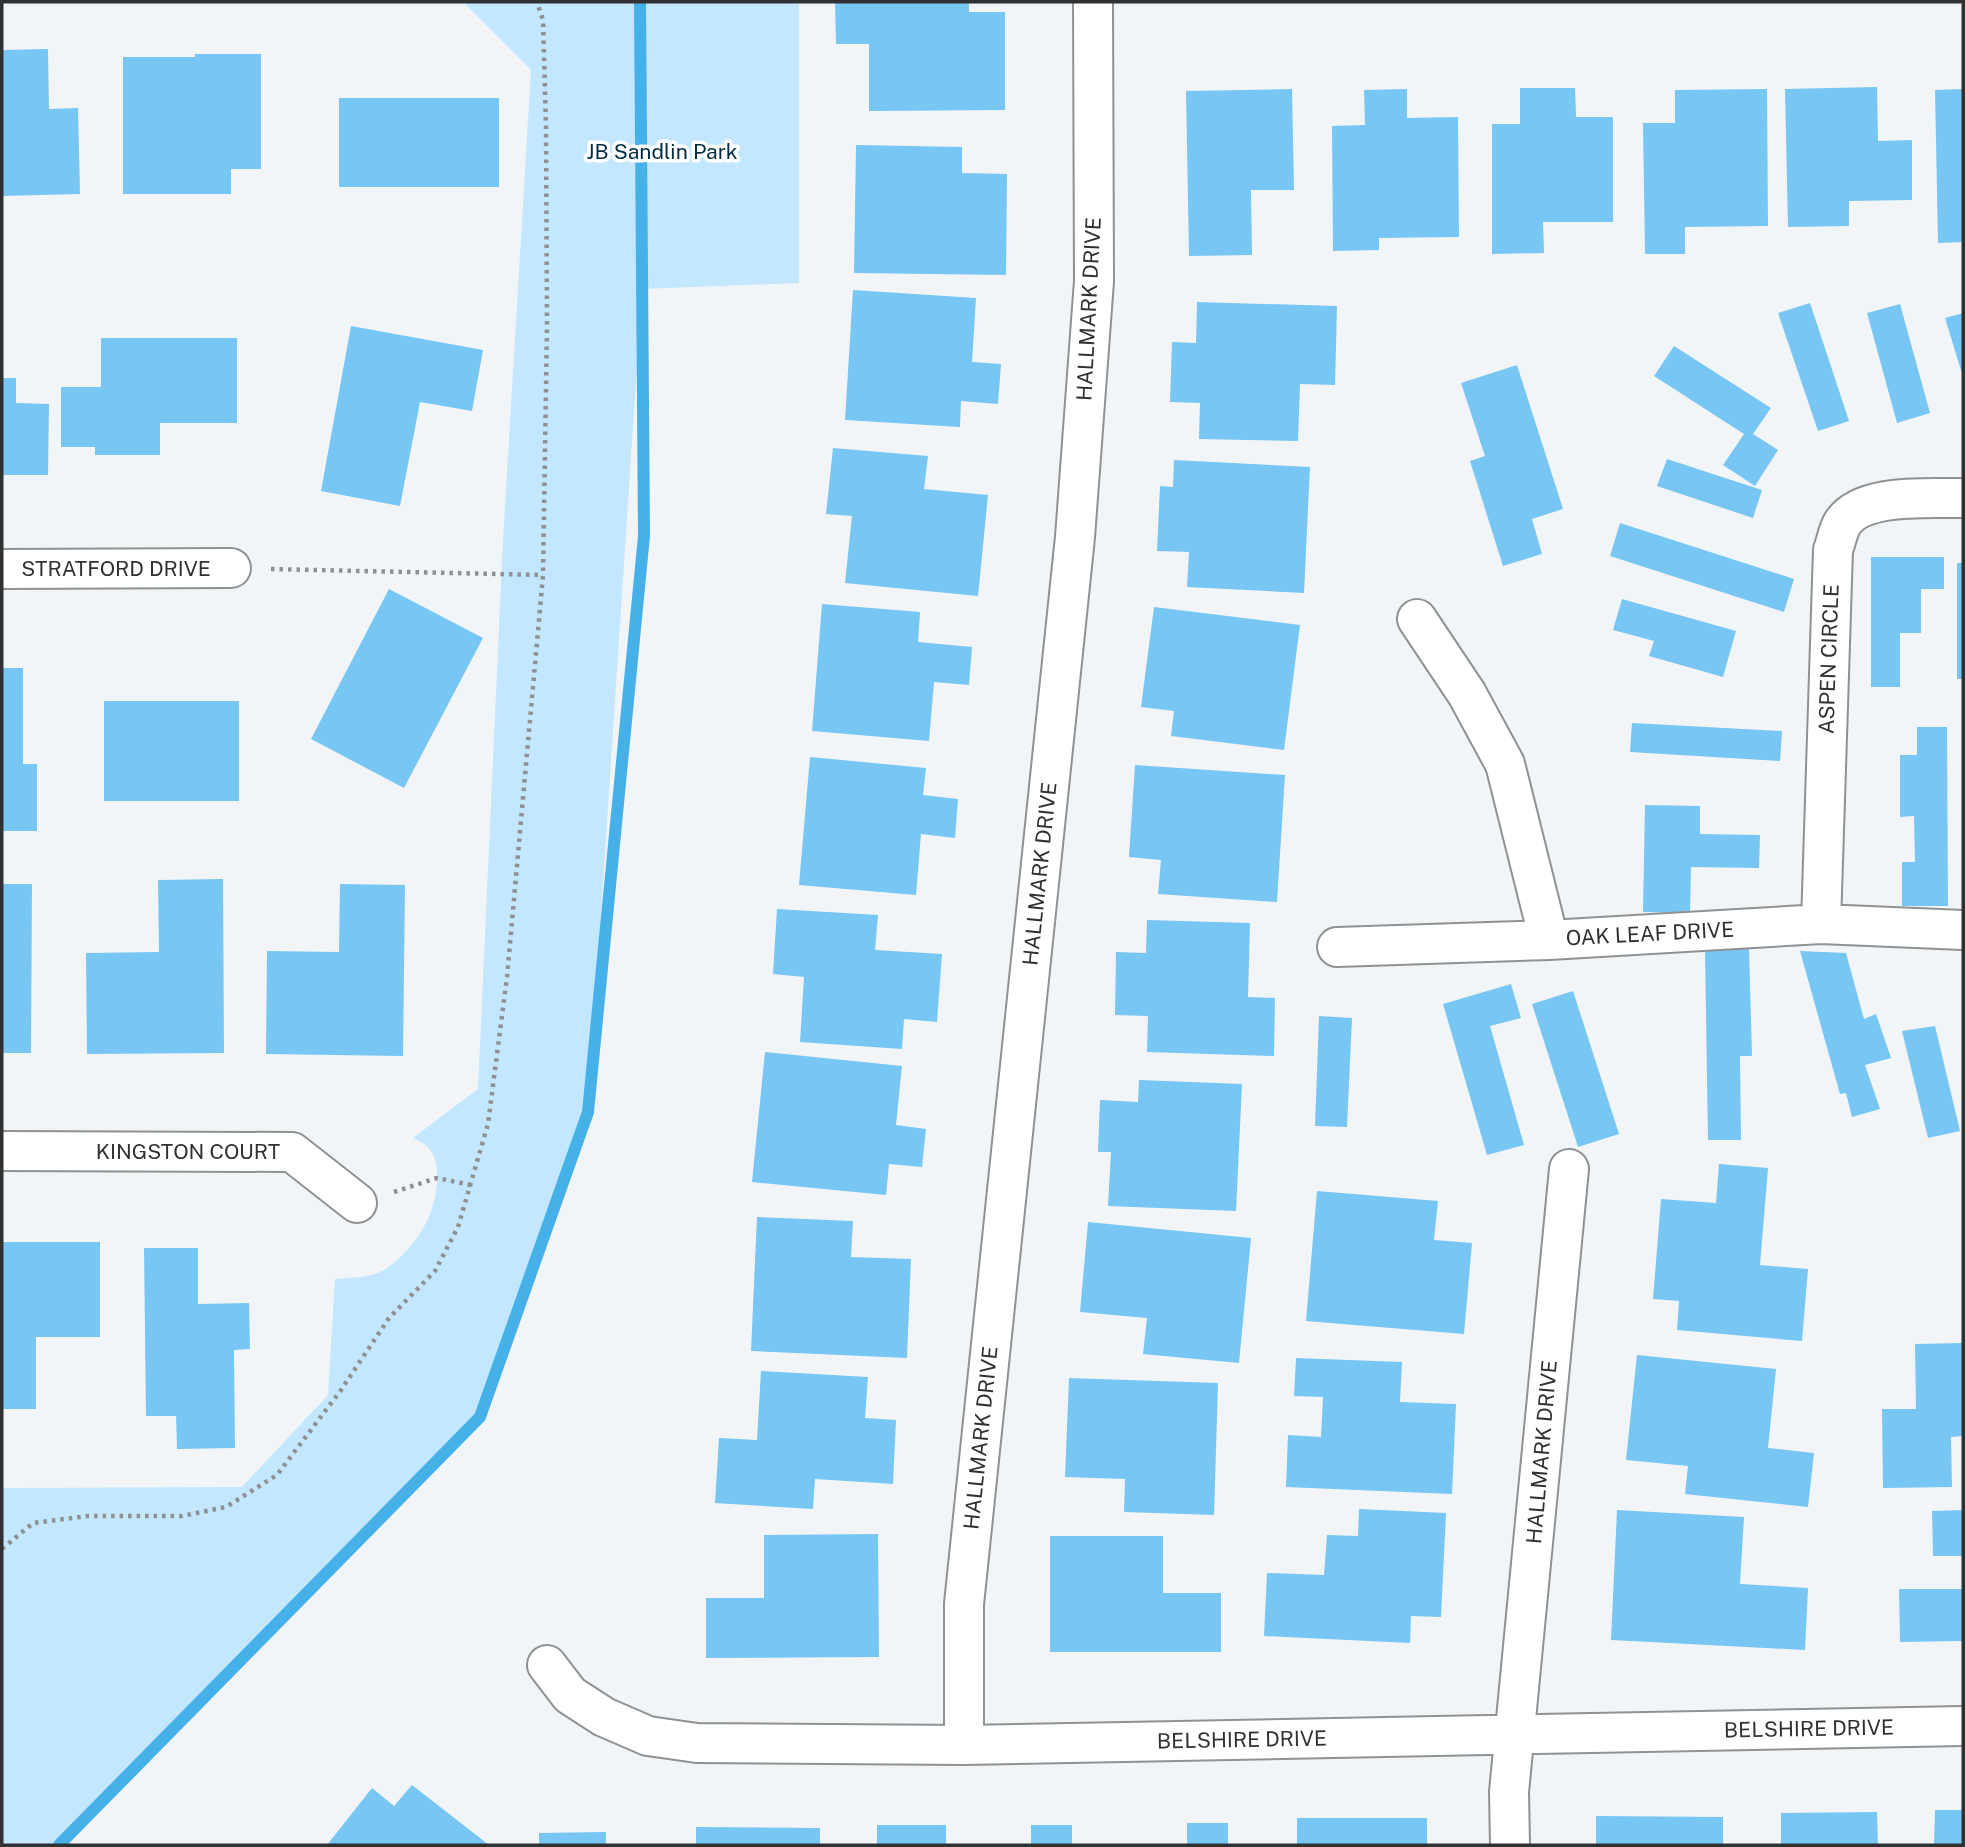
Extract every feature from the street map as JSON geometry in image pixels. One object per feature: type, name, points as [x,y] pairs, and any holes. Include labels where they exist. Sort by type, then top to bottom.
[{"type":"street","name":"HALLMARK DRIVE","points":[[964,1745],[964,1604],[1075,537],[1094,281],[1093,2]]},
{"type":"street","name":"ASPEN CIRCLE","points":[[1821,924],[1833,550],[1843,523],[1857,509],[1889,500],[1963,498]]},
{"type":"street","name":"STRATFORD DRIVE","points":[[2,569],[231,568]]},
{"type":"street","points":[[1417,619],[1467,694],[1505,764],[1549,940]]},
{"type":"street","name":"OAK LEAF DRIVE","points":[[1337,947],[1549,940],[1821,924],[1963,930]]},
{"type":"street","name":"KINGSTON COURT","points":[[2,1151],[292,1152],[357,1203]]},
{"type":"street","name":"HALLMARK DRIVE","points":[[1510,1845],[1509,1792],[1569,1169]]},
{"type":"street","name":"BELSHIRE DRIVE","points":[[547,1665],[570,1695],[604,1717],[649,1736],[697,1743],[964,1745],[1963,1726]]},
{"type":"path","points":[[2,1549],[33,1524],[88,1517],[182,1517],[226,1507],[277,1475],[341,1390],[388,1318],[435,1271],[458,1227],[488,1124],[507,976],[543,575],[547,327],[546,140],[543,20],[537,2]]},
{"type":"path","points":[[231,568],[543,575]]},
{"type":"path","points":[[357,1203],[437,1178],[471,1185]]},
{"type":"green space","name":"JB Sandlin Park","points":[[463,2],[799,2],[799,283],[642,289],[588,1112],[480,1417],[60,1845],[2,1845],[2,1488],[242,1487],[328,1395],[335,1279],[369,1276],[387,1268],[409,1248],[426,1223],[437,1184],[436,1163],[427,1146],[413,1138],[478,1089],[503,540],[531,70]]},
{"type":"building","points":[[835,2],[969,2],[969,12],[1005,12],[1005,110],[869,111],[869,44],[836,44]]},
{"type":"building","points":[[48,49],[49,109],[78,108],[80,194],[2,196],[2,50]]},
{"type":"building","points":[[195,54],[261,54],[261,169],[231,169],[231,194],[123,194],[123,57],[195,57]]},
{"type":"building","points":[[1877,87],[1878,141],[1912,140],[1912,200],[1849,201],[1849,226],[1788,227],[1785,89]]},
{"type":"building","points":[[1520,88],[1575,88],[1576,117],[1613,117],[1613,222],[1543,222],[1544,253],[1492,254],[1492,124],[1520,124]]},
{"type":"building","points":[[1292,89],[1294,190],[1251,190],[1252,255],[1189,256],[1186,91]]},
{"type":"building","points":[[1407,89],[1407,118],[1458,117],[1459,237],[1379,238],[1379,250],[1333,251],[1332,126],[1365,125],[1364,90]]},
{"type":"building","points":[[1767,89],[1768,226],[1685,227],[1685,254],[1645,254],[1643,123],[1675,123],[1675,90]]},
{"type":"building","points":[[1963,89],[1963,242],[1938,243],[1935,90]]},
{"type":"building","points":[[339,98],[499,98],[499,187],[339,187]]},
{"type":"building","points":[[856,145],[962,147],[962,173],[1007,174],[1006,275],[854,273]]},
{"type":"building","points":[[853,290],[976,298],[972,362],[1001,364],[998,404],[961,401],[960,427],[845,420]]},
{"type":"building","points":[[1197,302],[1337,306],[1335,385],[1300,384],[1298,441],[1199,439],[1200,403],[1170,402],[1172,342],[1196,343]]},
{"type":"building","points":[[1810,303],[1849,421],[1818,431],[1778,313]]},
{"type":"building","points":[[1900,304],[1930,413],[1897,423],[1867,313]]},
{"type":"building","points":[[1963,313],[1963,377],[1945,318]]},
{"type":"building","points":[[351,326],[483,350],[472,411],[420,402],[400,506],[321,491]]},
{"type":"building","points":[[101,338],[237,338],[237,423],[160,423],[160,455],[95,455],[95,447],[61,447],[61,387],[101,387]]},
{"type":"building","points":[[1674,346],[1771,408],[1753,434],[1778,450],[1755,486],[1723,465],[1744,434],[1654,376]]},
{"type":"building","points":[[1517,365],[1563,509],[1532,519],[1542,554],[1503,566],[1470,461],[1485,456],[1461,383]]},
{"type":"building","points":[[2,378],[16,378],[16,403],[49,404],[48,475],[2,475]]},
{"type":"building","points":[[833,448],[928,456],[924,489],[988,495],[978,596],[845,583],[852,516],[826,514]]},
{"type":"building","points":[[1667,459],[1762,490],[1753,518],[1657,486]]},
{"type":"building","points":[[1174,460],[1310,467],[1304,593],[1187,587],[1189,552],[1157,551],[1160,486],[1173,487]]},
{"type":"building","points":[[1620,523],[1794,579],[1784,612],[1610,556]]},
{"type":"building","points":[[1871,557],[1944,557],[1944,589],[1921,589],[1921,633],[1900,633],[1900,687],[1871,687]]},
{"type":"building","points":[[1957,563],[1963,563],[1963,679],[1957,679]]},
{"type":"building","points":[[389,589],[483,638],[404,788],[311,739]]},
{"type":"building","points":[[1622,599],[1736,631],[1723,677],[1649,656],[1654,641],[1613,630]]},
{"type":"building","points":[[822,604],[920,612],[918,642],[972,647],[969,685],[934,682],[929,741],[812,731]]},
{"type":"building","points":[[1154,607],[1300,625],[1284,750],[1171,736],[1174,711],[1141,707]]},
{"type":"building","points":[[2,668],[23,668],[23,764],[37,764],[37,831],[2,831]]},
{"type":"building","points":[[104,701],[239,701],[239,801],[104,801]]},
{"type":"building","points":[[1632,723],[1782,731],[1780,761],[1630,752]]},
{"type":"building","points":[[1917,727],[1947,727],[1948,906],[1902,906],[1902,862],[1915,862],[1914,816],[1900,817],[1900,755],[1917,755]]},
{"type":"building","points":[[810,757],[926,768],[923,795],[958,799],[955,838],[921,834],[916,895],[799,885]]},
{"type":"building","points":[[1135,765],[1285,775],[1277,902],[1158,894],[1161,860],[1129,857]]},
{"type":"building","points":[[1645,805],[1700,806],[1700,834],[1760,835],[1759,868],[1691,867],[1690,913],[1643,912]]},
{"type":"building","points":[[223,879],[224,1053],[87,1054],[86,953],[159,952],[158,880]]},
{"type":"building","points":[[2,884],[32,884],[31,1053],[2,1053]]},
{"type":"building","points":[[340,884],[405,885],[403,1056],[266,1054],[267,951],[339,952]]},
{"type":"building","points":[[777,909],[878,915],[875,950],[942,954],[937,1022],[904,1019],[902,1049],[800,1042],[804,977],[773,974]]},
{"type":"building","points":[[1147,920],[1250,923],[1248,997],[1275,998],[1274,1056],[1147,1052],[1148,1016],[1115,1015],[1116,952],[1146,953]]},
{"type":"building","points":[[1749,948],[1752,1056],[1740,1056],[1741,1140],[1708,1140],[1705,949]]},
{"type":"building","points":[[1800,951],[1846,953],[1864,1019],[1876,1014],[1891,1058],[1865,1065],[1880,1109],[1852,1117],[1846,1093],[1840,1094]]},
{"type":"building","points":[[1511,984],[1521,1018],[1490,1026],[1524,1145],[1487,1155],[1443,1004]]},
{"type":"building","points":[[1573,991],[1619,1134],[1578,1147],[1532,1004]]},
{"type":"building","points":[[1319,1016],[1352,1018],[1347,1127],[1315,1126]]},
{"type":"building","points":[[1935,1026],[1960,1131],[1928,1138],[1902,1031]]},
{"type":"building","points":[[765,1052],[902,1066],[896,1125],[926,1129],[922,1167],[889,1164],[886,1195],[752,1182]]},
{"type":"building","points":[[1139,1080],[1242,1084],[1236,1211],[1108,1206],[1111,1152],[1098,1152],[1100,1100],[1138,1102]]},
{"type":"building","points":[[1719,1164],[1768,1168],[1760,1265],[1808,1269],[1802,1341],[1677,1330],[1679,1301],[1653,1299],[1661,1199],[1716,1203]]},
{"type":"building","points":[[1317,1191],[1438,1201],[1434,1240],[1472,1243],[1464,1334],[1306,1321]]},
{"type":"building","points":[[757,1217],[853,1221],[851,1257],[911,1259],[907,1358],[751,1351]]},
{"type":"building","points":[[1088,1222],[1251,1238],[1239,1363],[1143,1354],[1147,1318],[1080,1312]]},
{"type":"building","points":[[2,1242],[100,1242],[100,1337],[36,1337],[36,1409],[2,1409]]},
{"type":"building","points":[[144,1248],[198,1248],[198,1304],[249,1303],[250,1349],[234,1350],[235,1448],[177,1449],[176,1416],[146,1416]]},
{"type":"building","points":[[1963,1343],[1963,1436],[1951,1437],[1952,1487],[1883,1488],[1882,1409],[1916,1409],[1915,1344]]},
{"type":"building","points":[[1637,1355],[1776,1369],[1768,1448],[1814,1453],[1808,1507],[1685,1494],[1688,1466],[1626,1460]]},
{"type":"building","points":[[1296,1358],[1402,1362],[1400,1402],[1456,1404],[1452,1494],[1286,1487],[1288,1435],[1321,1437],[1323,1397],[1294,1396]]},
{"type":"building","points":[[761,1371],[868,1377],[865,1418],[896,1420],[893,1484],[815,1479],[813,1509],[715,1503],[719,1438],[757,1440]]},
{"type":"building","points":[[1069,1378],[1218,1383],[1214,1515],[1124,1512],[1125,1479],[1065,1477]]},
{"type":"building","points":[[1359,1509],[1446,1513],[1441,1617],[1411,1616],[1410,1643],[1264,1636],[1267,1573],[1324,1575],[1327,1535],[1358,1536]]},
{"type":"building","points":[[1617,1510],[1744,1517],[1740,1584],[1808,1588],[1805,1650],[1611,1640]]},
{"type":"building","points":[[1963,1510],[1963,1556],[1933,1556],[1932,1511]]},
{"type":"building","points":[[878,1534],[879,1657],[706,1658],[706,1598],[764,1598],[764,1535]]},
{"type":"building","points":[[1050,1536],[1163,1536],[1163,1593],[1221,1593],[1221,1652],[1050,1652]]},
{"type":"building","points":[[1899,1589],[1963,1589],[1963,1641],[1900,1642]]},
{"type":"building","points":[[412,1785],[489,1845],[327,1845],[372,1788],[394,1806]]},
{"type":"building","points":[[1935,1810],[1963,1810],[1963,1845],[1934,1845]]},
{"type":"building","points":[[1877,1812],[1878,1845],[1781,1845],[1781,1813]]},
{"type":"building","points":[[1596,1816],[1723,1817],[1723,1845],[1596,1845]]},
{"type":"building","points":[[1297,1818],[1427,1818],[1427,1845],[1297,1845]]},
{"type":"building","points":[[1187,1823],[1228,1823],[1228,1845],[1187,1845]]},
{"type":"building","points":[[877,1825],[946,1825],[946,1845],[877,1845]]},
{"type":"building","points":[[1031,1825],[1072,1825],[1072,1845],[1031,1845]]},
{"type":"building","points":[[696,1827],[820,1828],[820,1845],[696,1845]]},
{"type":"building","points":[[606,1832],[606,1845],[539,1845],[539,1833]]},
{"type":"waterway","points":[[59,1845],[480,1417],[588,1112],[644,536],[640,2]]}]
